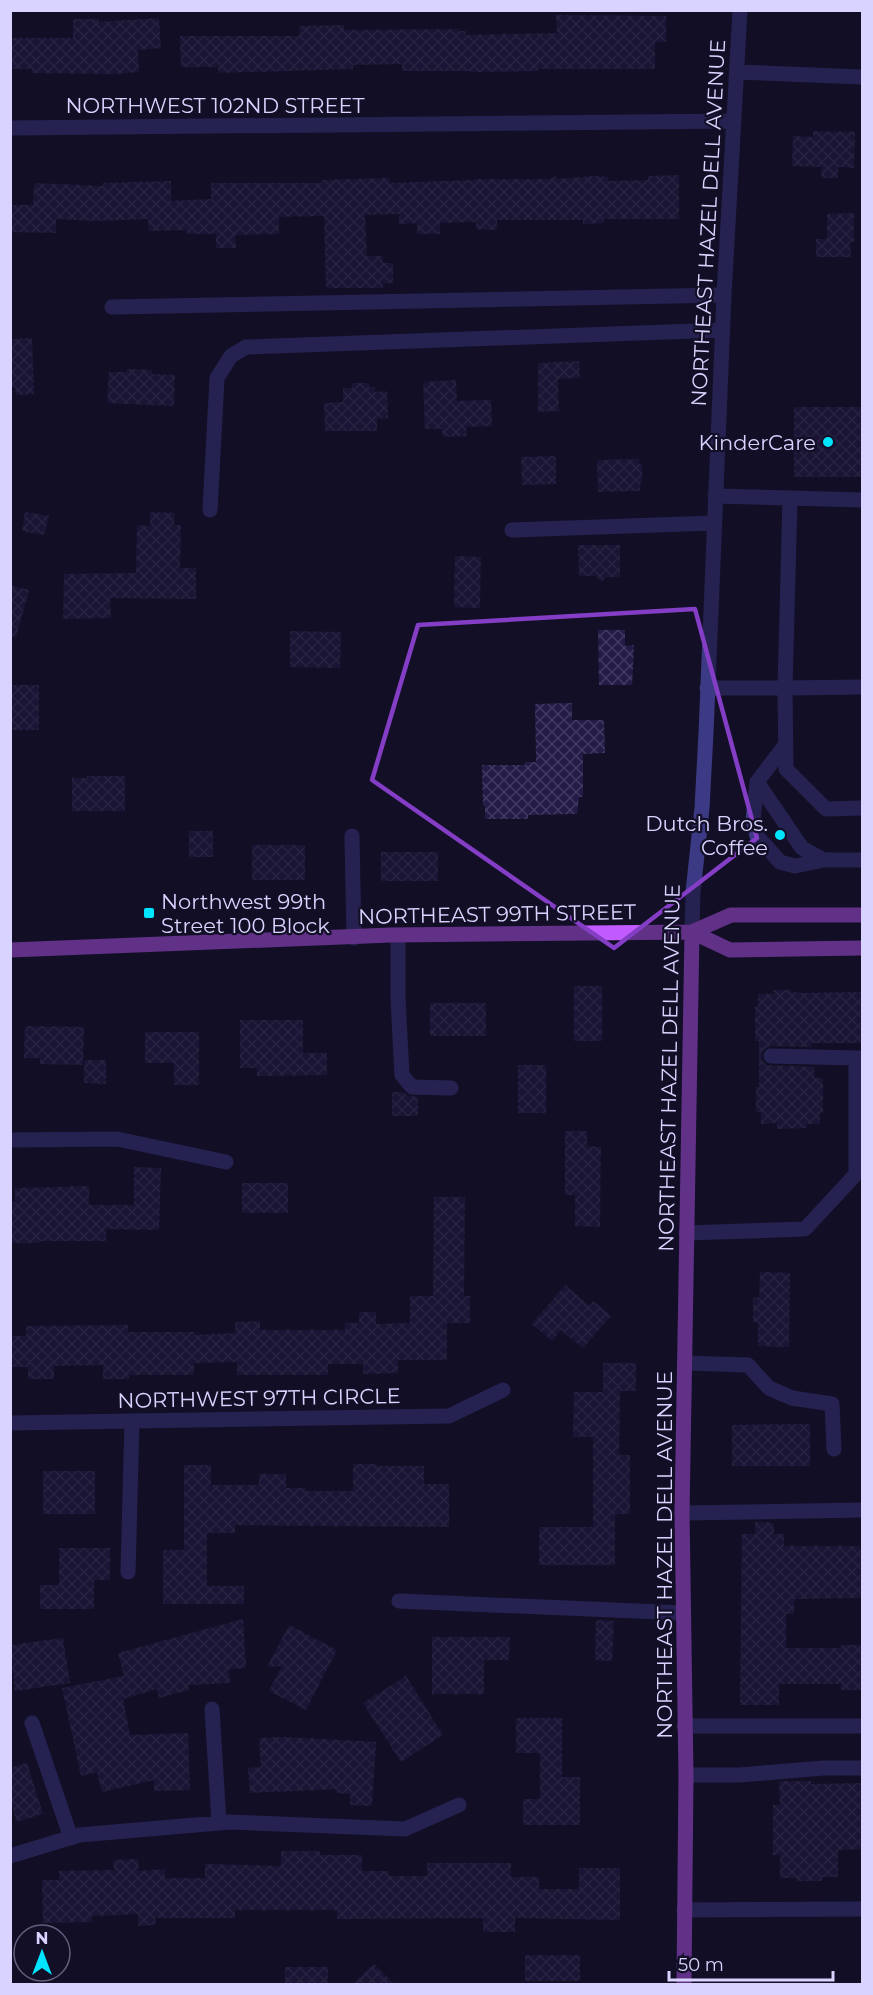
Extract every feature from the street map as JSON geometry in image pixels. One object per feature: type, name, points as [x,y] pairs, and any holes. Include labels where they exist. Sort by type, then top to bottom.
[{"type":"main road","name":"NORTHEAST 99TH STREET","points":[[10,950],[398,935],[692,932],[731,915],[862,915]]},
{"type":"main road","name":"NORTHEAST 99TH STREET","points":[[692,932],[730,950],[862,948]]},
{"type":"main road","name":"NORTHEAST HAZEL DELL AVENUE","points":[[684,1984],[686,1775],[682,1513],[692,932]]},
{"type":"street","name":"NORTHEAST HAZEL DELL AVENUE","points":[[692,932],[693,892],[702,808],[722,330],[740,10]]},
{"type":"street","points":[[737,72],[862,77]]},
{"type":"street","name":"NORTHWEST 102ND STREET","points":[[10,128],[734,121]]},
{"type":"street","points":[[112,307],[724,295]]},
{"type":"street","points":[[210,510],[217,378],[231,356],[246,347],[722,330]]},
{"type":"street","points":[[715,496],[862,500]]},
{"type":"street","points":[[790,498],[786,769],[826,809],[862,808]]},
{"type":"street","points":[[512,530],[714,523]]},
{"type":"street","points":[[708,688],[862,687]]},
{"type":"street","points":[[786,744],[757,782],[753,820],[757,836],[780,862],[795,866],[824,860],[862,860]]},
{"type":"street","points":[[757,782],[802,848],[824,860]]},
{"type":"street","points":[[352,836],[354,938]]},
{"type":"street","points":[[398,935],[402,1075],[412,1087],[451,1088]]},
{"type":"street","points":[[686,1233],[805,1229],[856,1174],[859,1058],[771,1056]]},
{"type":"street","points":[[10,1140],[117,1139],[226,1162]]},
{"type":"street","points":[[685,1363],[748,1365],[769,1388],[792,1398],[832,1404],[834,1449]]},
{"type":"street","name":"NORTHWEST 97TH CIRCLE","points":[[10,1423],[449,1416],[503,1390]]},
{"type":"street","points":[[128,1572],[132,1421]]},
{"type":"street","points":[[682,1513],[862,1510]]},
{"type":"street","points":[[399,1600],[683,1613]]},
{"type":"street","points":[[212,1708],[219,1823]]},
{"type":"street","points":[[32,1723],[71,1838]]},
{"type":"street","points":[[684,1726],[862,1726]]},
{"type":"street","points":[[686,1775],[739,1775],[824,1768],[862,1768]]},
{"type":"street","points":[[10,1856],[80,1835],[219,1823],[405,1828],[459,1805]]},
{"type":"street","points":[[684,1910],[862,1909]]},
{"type":"highlighted area","points":[[695,609],[757,838],[614,948],[372,780],[418,625]]},
{"type":"building","points":[[556,15],[666,16],[666,42],[655,42],[655,69],[402,71],[402,64],[353,65],[353,69],[218,73],[218,67],[181,67],[180,36],[299,36],[299,26],[344,25],[344,30],[459,29],[459,31],[466,31],[466,35],[557,33]]},
{"type":"building","points":[[159,18],[161,48],[138,50],[139,72],[32,73],[32,69],[10,69],[10,38],[73,38],[73,19],[99,19],[99,22]]},
{"type":"building","points":[[813,131],[855,132],[854,168],[838,167],[838,178],[821,178],[822,167],[792,166],[793,136],[813,137]]},
{"type":"building","points":[[679,175],[679,219],[604,219],[604,223],[583,224],[583,220],[497,220],[497,230],[476,229],[476,222],[440,223],[440,234],[417,234],[417,223],[399,224],[399,214],[365,215],[367,256],[383,256],[383,263],[393,263],[393,283],[383,283],[383,288],[326,288],[324,216],[279,217],[279,234],[235,235],[236,248],[216,248],[216,234],[187,234],[187,230],[149,231],[148,219],[95,221],[56,219],[56,233],[10,232],[10,205],[33,205],[34,183],[103,186],[103,183],[171,181],[171,201],[211,199],[211,183],[322,183],[322,180],[390,178],[390,183],[474,179],[551,179],[555,176],[558,179],[608,177],[608,181],[648,180],[648,176]]},
{"type":"building","points":[[854,213],[854,242],[850,242],[851,257],[816,257],[816,239],[827,239],[827,214]]},
{"type":"building","points":[[32,338],[34,394],[16,395],[15,387],[10,387],[10,339]]},
{"type":"building","points":[[579,361],[580,378],[558,379],[559,411],[538,412],[538,363]]},
{"type":"building","points":[[127,369],[152,370],[152,374],[175,375],[174,406],[107,403],[109,372],[127,372]]},
{"type":"building","points":[[456,380],[457,401],[491,400],[492,426],[466,427],[467,436],[443,437],[442,429],[425,429],[423,382]]},
{"type":"building","points":[[352,383],[369,383],[369,387],[375,387],[375,392],[387,391],[388,418],[377,419],[377,431],[325,431],[324,403],[343,402],[343,388],[352,388]]},
{"type":"building","name":"KinderCare","points":[[794,407],[862,407],[862,477],[794,477]]},
{"type":"building","points":[[556,456],[556,484],[522,485],[521,457]]},
{"type":"building","points":[[639,459],[639,464],[642,464],[640,491],[598,492],[597,460]]},
{"type":"building","points":[[25,512],[49,516],[44,535],[22,531]]},
{"type":"building","points":[[150,512],[175,513],[174,525],[181,525],[180,568],[196,568],[196,599],[110,598],[111,618],[63,619],[64,574],[136,573],[137,525],[150,526]]},
{"type":"building","points":[[578,545],[620,545],[620,577],[606,577],[602,582],[596,576],[579,576]]},
{"type":"building","points":[[455,556],[481,557],[480,608],[454,607]]},
{"type":"building","points":[[10,585],[29,590],[16,637],[10,636]]},
{"type":"building","points":[[598,630],[625,630],[625,646],[634,645],[632,685],[599,685]]},
{"type":"building","points":[[290,631],[341,632],[340,668],[290,667]]},
{"type":"building","points":[[10,685],[39,685],[39,730],[10,730]]},
{"type":"building","points":[[572,703],[572,720],[604,720],[605,753],[583,754],[583,797],[579,797],[577,814],[528,815],[528,819],[485,819],[482,765],[525,765],[525,762],[536,762],[535,704]]},
{"type":"building","points":[[87,776],[125,776],[125,811],[72,811],[72,778],[87,778]]},
{"type":"building","points":[[189,831],[213,831],[213,857],[189,857]]},
{"type":"building","points":[[252,845],[305,845],[305,880],[252,880]]},
{"type":"building","points":[[381,852],[438,852],[438,881],[381,881]]},
{"type":"building","points":[[574,986],[602,986],[602,1041],[574,1041]]},
{"type":"building","points":[[773,990],[804,993],[862,992],[862,1043],[811,1043],[812,1047],[771,1046],[762,1051],[762,1060],[766,1065],[814,1067],[815,1078],[823,1078],[823,1113],[820,1113],[820,1124],[806,1124],[806,1128],[777,1129],[777,1123],[761,1124],[761,1112],[756,1112],[756,1087],[759,1087],[759,1041],[755,1041],[755,1007],[758,1007],[758,994],[774,994]]},
{"type":"building","points":[[430,1003],[486,1003],[486,1036],[430,1036]]},
{"type":"building","points":[[240,1020],[303,1020],[303,1053],[327,1053],[327,1075],[257,1076],[257,1068],[240,1068]]},
{"type":"building","points":[[25,1026],[84,1027],[83,1065],[40,1064],[40,1058],[24,1058]]},
{"type":"building","points":[[145,1032],[199,1032],[199,1085],[174,1085],[174,1063],[145,1063]]},
{"type":"building","points":[[84,1060],[106,1060],[106,1084],[84,1083]]},
{"type":"building","points":[[518,1065],[546,1065],[546,1113],[518,1113]]},
{"type":"building","points":[[392,1092],[403,1092],[408,1096],[418,1097],[418,1116],[392,1116]]},
{"type":"building","points":[[565,1131],[587,1131],[587,1146],[601,1147],[600,1227],[575,1226],[575,1195],[565,1195]]},
{"type":"building","points":[[134,1167],[161,1168],[159,1230],[106,1229],[106,1241],[10,1243],[10,1202],[15,1202],[15,1188],[89,1186],[89,1205],[134,1205]]},
{"type":"building","points":[[242,1183],[288,1183],[288,1213],[242,1213]]},
{"type":"building","points":[[434,1197],[465,1197],[464,1296],[470,1296],[470,1323],[447,1323],[447,1360],[398,1360],[398,1373],[363,1374],[363,1364],[328,1364],[328,1375],[237,1375],[237,1362],[194,1363],[194,1375],[129,1375],[129,1379],[103,1379],[103,1365],[54,1366],[54,1379],[28,1379],[28,1367],[10,1367],[10,1336],[26,1336],[26,1326],[128,1325],[128,1332],[194,1332],[194,1335],[235,1333],[235,1322],[260,1321],[260,1330],[345,1330],[345,1323],[359,1323],[359,1312],[376,1312],[376,1324],[410,1323],[410,1296],[433,1296]]},
{"type":"building","points":[[760,1272],[790,1273],[789,1347],[758,1346],[758,1322],[753,1322],[753,1298],[759,1297]]},
{"type":"building","points":[[565,1285],[590,1306],[593,1301],[611,1316],[583,1348],[561,1330],[552,1341],[532,1324]]},
{"type":"building","points":[[603,1363],[636,1363],[636,1391],[620,1391],[619,1455],[630,1455],[630,1514],[615,1514],[615,1565],[539,1565],[539,1527],[593,1527],[593,1437],[573,1437],[574,1392],[603,1392]]},
{"type":"building","points":[[810,1424],[810,1466],[732,1466],[732,1425]]},
{"type":"building","points":[[353,1464],[424,1466],[424,1484],[449,1484],[449,1527],[235,1525],[235,1533],[207,1533],[207,1586],[244,1586],[244,1604],[163,1604],[163,1550],[184,1550],[184,1465],[211,1465],[211,1485],[259,1485],[259,1474],[286,1474],[286,1488],[306,1488],[306,1491],[353,1491]]},
{"type":"building","points":[[43,1471],[95,1471],[95,1514],[43,1514]]},
{"type":"building","points":[[755,1522],[774,1523],[774,1534],[784,1534],[784,1546],[860,1546],[862,1549],[862,1598],[794,1599],[794,1614],[786,1614],[786,1648],[841,1648],[841,1645],[862,1645],[862,1690],[841,1690],[841,1684],[779,1684],[779,1705],[740,1705],[742,1534],[755,1534]]},
{"type":"building","points":[[59,1548],[110,1548],[110,1580],[94,1580],[94,1609],[40,1609],[40,1585],[59,1585]]},
{"type":"building","points":[[243,1619],[246,1668],[229,1669],[230,1683],[188,1685],[189,1690],[159,1698],[157,1689],[123,1699],[130,1735],[188,1733],[190,1790],[154,1791],[154,1780],[102,1792],[97,1772],[81,1776],[62,1688],[124,1676],[118,1653]]},
{"type":"building","points":[[596,1620],[614,1621],[612,1661],[595,1660]]},
{"type":"building","points":[[289,1625],[337,1650],[306,1710],[269,1691],[282,1666],[267,1667]]},
{"type":"building","points":[[432,1637],[510,1637],[509,1660],[484,1660],[484,1694],[432,1694]]},
{"type":"building","points":[[63,1638],[70,1683],[15,1691],[10,1645]]},
{"type":"building","points":[[406,1676],[443,1735],[401,1762],[363,1703]]},
{"type":"building","points":[[516,1718],[562,1718],[562,1777],[580,1777],[580,1825],[523,1825],[523,1799],[540,1799],[540,1753],[516,1753]]},
{"type":"building","points":[[284,1737],[376,1742],[372,1806],[350,1805],[350,1794],[336,1793],[337,1789],[250,1793],[248,1768],[261,1767],[259,1738]]},
{"type":"building","points":[[27,1763],[43,1814],[17,1822],[10,1801],[10,1768]]},
{"type":"building","points":[[779,1781],[811,1781],[811,1784],[862,1783],[862,1849],[838,1850],[838,1877],[822,1877],[822,1881],[780,1878],[780,1855],[773,1855],[773,1805],[780,1805]]},
{"type":"building","points":[[281,1851],[320,1851],[320,1855],[362,1855],[362,1871],[389,1871],[389,1876],[427,1876],[427,1863],[511,1863],[511,1877],[539,1877],[539,1889],[579,1889],[579,1868],[620,1868],[620,1920],[515,1918],[515,1932],[483,1932],[483,1918],[337,1919],[337,1910],[235,1910],[235,1918],[155,1918],[156,1925],[138,1926],[138,1914],[92,1916],[92,1922],[43,1923],[42,1880],[59,1880],[59,1871],[114,1870],[113,1860],[138,1859],[139,1871],[165,1869],[165,1878],[205,1878],[205,1864],[281,1866]]},
{"type":"building","points":[[525,1955],[580,1955],[580,1981],[525,1981]]},
{"type":"building","points":[[374,1964],[394,1984],[353,1984]]},
{"type":"building","points":[[285,1967],[328,1967],[328,1984],[285,1984]]},
{"type":"place","name":"KinderCare","points":[[828,442]]},
{"type":"place","name":"Dutch Bros. Coffee","points":[[780,835]]},
{"type":"place","name":"Northwest 99th Street 100 Block","points":[[149,913]]}]
